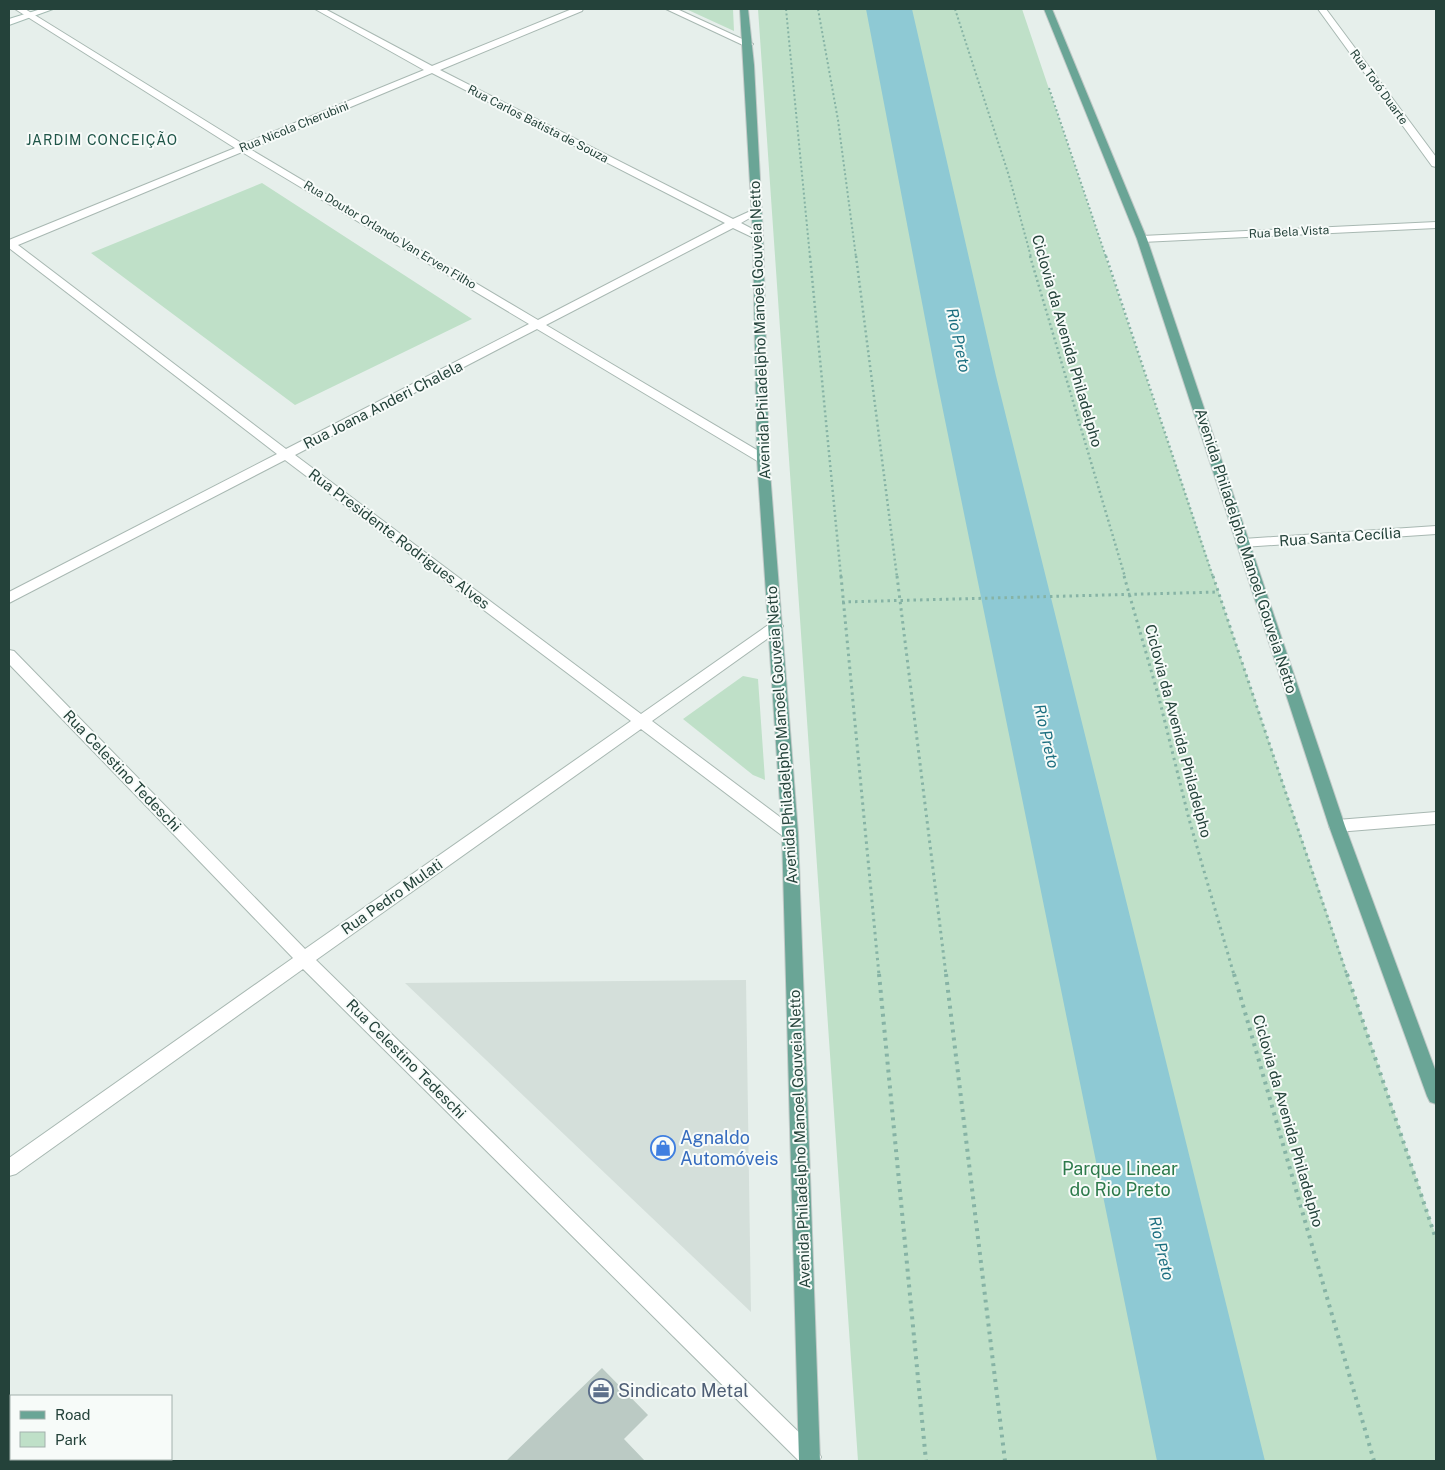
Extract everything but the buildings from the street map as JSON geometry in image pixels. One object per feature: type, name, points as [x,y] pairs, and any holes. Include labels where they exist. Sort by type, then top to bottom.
[{"type":"main road","name":"Avenida Philadelpho Manoel Gouveia Netto","points":[[744,9],[748,44],[758,236],[763,459],[790,834],[810,1459]]},
{"type":"main road","name":"Avenida Philadelpho Manoel Gouveia Netto","points":[[1048,9],[1142,239],[1337,826],[1436,1096]]},
{"type":"street","name":"Rua Doutor Orlando Van Erven Filho","points":[[19,9],[242,148],[540,324],[763,459]]},
{"type":"street","points":[[9,22],[49,9]]},
{"type":"street","name":"Rua Carlos Batista de Souza","points":[[319,9],[432,70],[758,236]]},
{"type":"street","name":"Rua Nicola Cherubini","points":[[9,244],[579,9]]},
{"type":"street","points":[[670,9],[748,44]]},
{"type":"street","name":"Rua Totó Duarte","points":[[1322,9],[1436,164]]},
{"type":"street","name":"Rua Joana Anderi Chalela","points":[[9,598],[756,211]]},
{"type":"street","name":"Rua Bela Vista","points":[[1142,239],[1436,225]]},
{"type":"street","name":"Rua Presidente Rodrigues Alves","points":[[9,244],[790,834]]},
{"type":"street","name":"Rua Santa Cecília","points":[[1243,544],[1436,530]]},
{"type":"street","name":"Rua Pedro Mulati","points":[[9,1168],[776,626]]},
{"type":"street","name":"Rua Celestino Tedeschi","points":[[9,655],[304,959],[810,1459]]},
{"type":"street","points":[[1337,826],[1436,818]]},
{"type":"path","points":[[786,9],[926,1461]]},
{"type":"path","points":[[818,9],[838,120],[900,601],[1005,1461]]},
{"type":"path","name":"Ciclovia da Avenida Philadelpho","points":[[955,9],[1009,176],[1035,274],[1130,595],[1159,698],[1189,819],[1374,1461]]},
{"type":"path","points":[[1047,84],[1436,1238]]},
{"type":"path","points":[[842,602],[1219,592]]},
{"type":"shaded area","name":"Agnaldo Automóveis","points":[[746,980],[751,1312],[405,983]]},
{"type":"green space","points":[[686,9],[733,9],[734,31]]},
{"type":"green space","name":"Parque Linear do Rio Preto","points":[[758,9],[1022,9],[1436,1236],[1436,1461],[858,1461]]},
{"type":"green space","points":[[262,183],[472,319],[295,405],[91,253]]},
{"type":"green space","points":[[743,676],[758,679],[765,780],[753,775],[683,719]]},
{"type":"waterway","name":"Rio Preto","points":[[889,9],[966,376],[1211,1461]]},
{"type":"place","name":"Agnaldo Automóveis","points":[[663,1148]]},
{"type":"place","name":"Sindicato Metal","points":[[601,1391]]},
{"type":"district","name":"JARDIM CONCEIÇÃO","points":[[102,140]]}]
